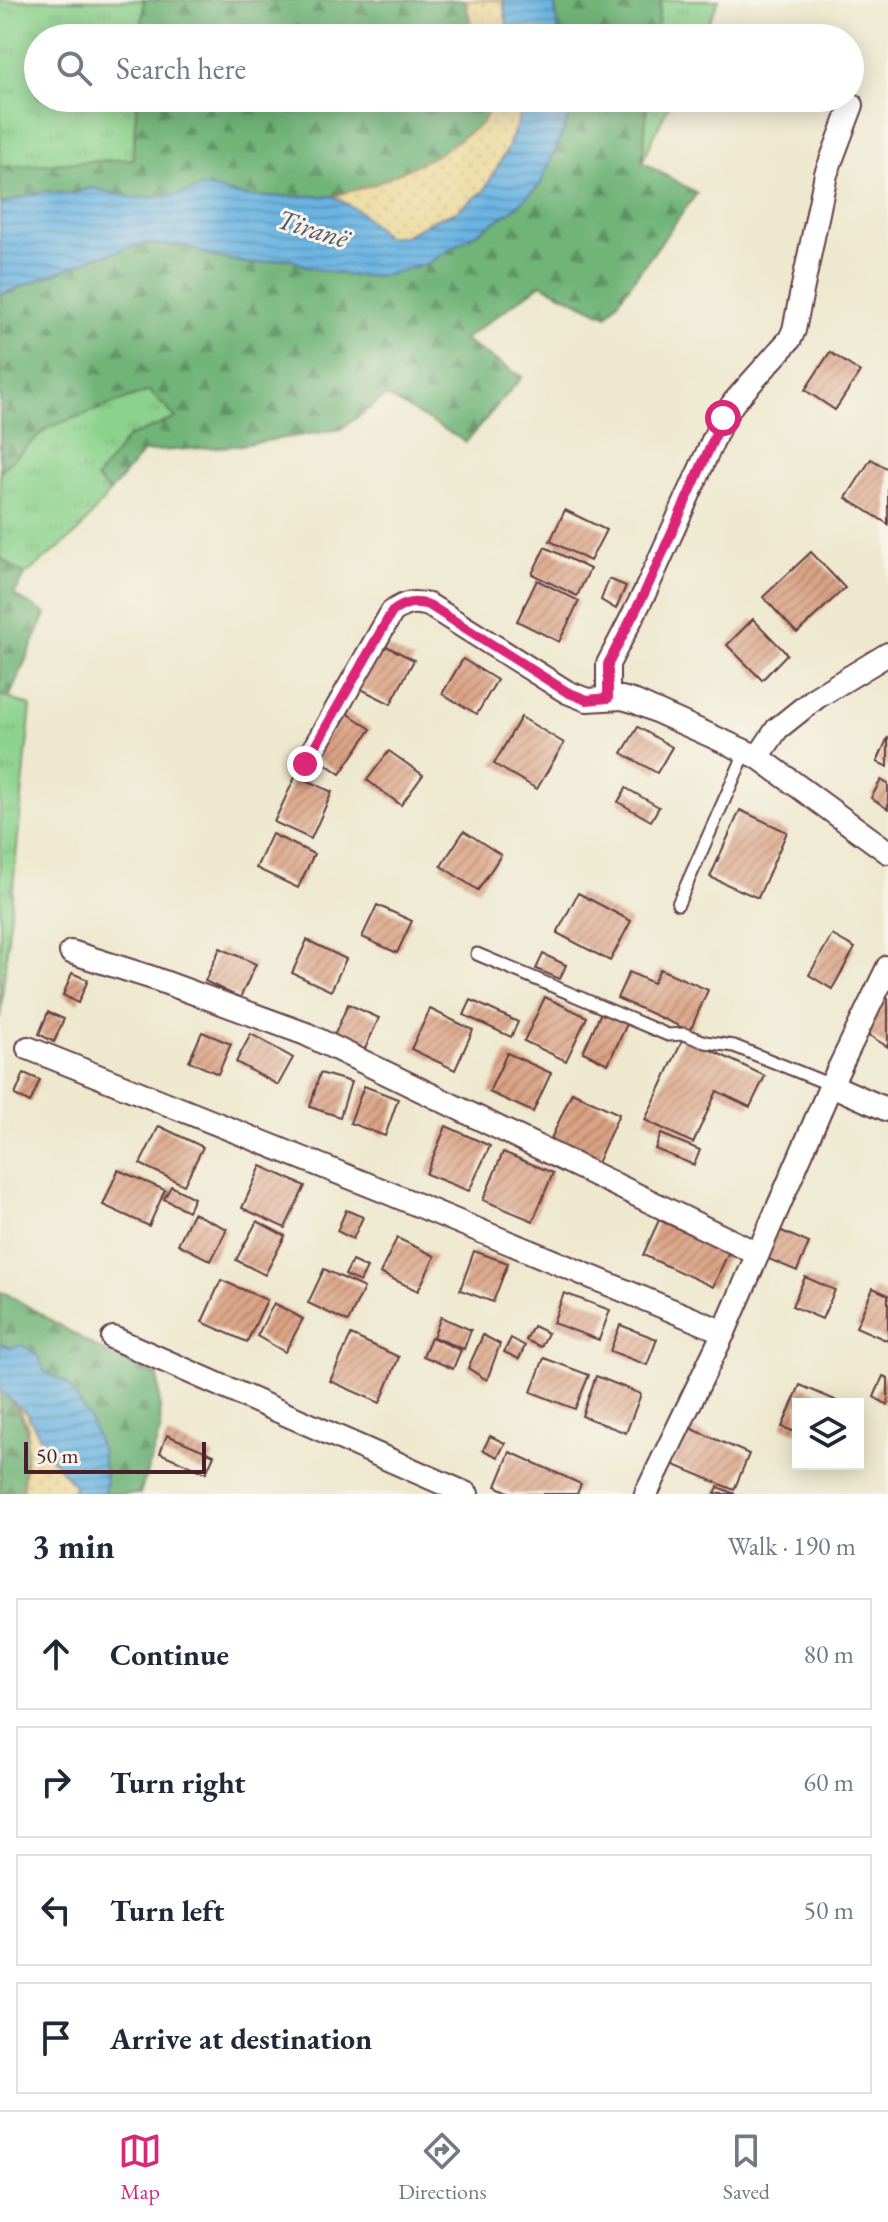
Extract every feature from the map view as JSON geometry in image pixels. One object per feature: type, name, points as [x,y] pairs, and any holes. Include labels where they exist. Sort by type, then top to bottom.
[{"type":"street","points":[[608,698],[608,664],[645,592],[723,418],[790,339],[794,330],[826,174],[849,112]]},
{"type":"street","points":[[305,764],[392,612],[404,603],[415,601],[429,605],[567,692],[587,700],[622,698],[636,702],[752,754],[888,852]]},
{"type":"street","points":[[752,754],[817,697],[888,654]]},
{"type":"street","points":[[71,952],[153,978],[306,1034],[758,1254]]},
{"type":"street","points":[[646,1494],[724,1332],[831,1085],[888,967]]},
{"type":"street","points":[[28,1048],[724,1332]]},
{"type":"street","points":[[831,1085],[888,1110]]},
{"type":"street","points":[[113,1338],[467,1494]]},
{"type":"lane","points":[[678,904],[752,754]]},
{"type":"lane","points":[[477,954],[668,1035],[684,1034],[705,1042],[734,1046],[831,1085]]},
{"type":"green space","points":[[0,0],[144,0],[142,24],[24,24],[24,112],[136,112],[133,159],[0,167]]},
{"type":"green space","points":[[144,0],[465,0],[471,24],[142,24]]},
{"type":"green space","points":[[554,0],[661,0],[658,24],[557,24]]},
{"type":"green space","points":[[661,0],[719,0],[708,24],[658,24]]},
{"type":"green space","points":[[136,112],[488,112],[481,124],[435,156],[373,185],[333,196],[248,197],[204,187],[173,196],[135,198],[92,188],[69,194],[45,191],[0,204],[0,167],[133,159]]},
{"type":"green space","points":[[567,112],[647,112],[642,162],[697,193],[607,316],[541,284],[463,340],[522,377],[466,442],[386,396],[341,429],[234,446],[143,452],[110,492],[96,479],[128,437],[176,418],[149,391],[49,427],[0,471],[0,295],[97,257],[144,244],[184,246],[216,257],[252,264],[288,258],[310,268],[427,264],[513,210],[540,185],[568,120]]},
{"type":"green space","points":[[647,112],[665,112],[642,162]]},
{"type":"green space","points":[[149,391],[177,418],[96,479],[110,492],[77,533],[25,575],[0,558],[0,471],[49,427]]},
{"type":"green space","points":[[0,558],[25,575],[14,595],[46,614],[9,698],[0,695]]},
{"type":"green space","points":[[0,695],[31,706],[0,1018]]},
{"type":"green space","points":[[0,1292],[113,1357],[158,1376],[161,1428],[140,1494],[104,1494],[106,1482],[44,1370],[0,1343]]},
{"type":"green space","points":[[0,1391],[20,1413],[25,1424],[27,1447],[20,1494],[0,1494]]},
{"type":"sand","points":[[465,0],[503,0],[507,24],[471,24]]},
{"type":"sand","points":[[488,112],[521,112],[508,148],[484,191],[455,212],[404,236],[386,237],[360,212],[333,196],[373,185],[435,156],[481,124]]},
{"type":"sand","points":[[17,1405],[27,1413],[51,1458],[74,1485],[72,1494],[20,1494],[28,1427]]},
{"type":"water","points":[[503,0],[554,0],[557,24],[507,24]]},
{"type":"water","name":"Tiranë","points":[[521,112],[567,112],[568,120],[540,185],[513,210],[427,264],[381,276],[353,276],[310,268],[288,258],[252,264],[216,257],[184,246],[144,244],[97,257],[0,295],[0,204],[45,191],[69,194],[92,188],[135,198],[173,196],[204,187],[248,197],[333,196],[360,212],[386,237],[404,236],[455,212],[484,191],[508,148]]},
{"type":"water","points":[[0,1343],[10,1348],[23,1345],[39,1357],[44,1371],[67,1383],[89,1418],[101,1449],[106,1482],[104,1494],[72,1494],[74,1485],[51,1458],[27,1413],[0,1391]]},
{"type":"building","points":[[830,352],[860,372],[835,410],[805,390]]},
{"type":"building","points":[[871,459],[888,469],[888,524],[846,498]]},
{"type":"building","points":[[565,510],[606,530],[590,561],[550,541]]},
{"type":"building","points":[[545,547],[590,569],[577,596],[532,574]]},
{"type":"building","points":[[811,552],[845,588],[797,633],[763,597]]},
{"type":"building","points":[[609,579],[626,586],[616,609],[601,600]]},
{"type":"building","points":[[537,580],[579,601],[559,642],[517,621]]},
{"type":"building","points":[[753,619],[787,654],[762,680],[727,645]]},
{"type":"building","points":[[380,643],[414,660],[391,704],[357,687]]},
{"type":"building","points":[[463,659],[497,680],[477,714],[442,694]]},
{"type":"building","points":[[344,711],[371,729],[340,774],[313,755]]},
{"type":"building","points":[[521,717],[564,743],[537,789],[494,764]]},
{"type":"building","points":[[638,727],[672,747],[657,773],[622,753]]},
{"type":"building","points":[[888,737],[888,767],[877,762]]},
{"type":"building","points":[[389,751],[423,775],[401,805],[367,780]]},
{"type":"building","points":[[296,775],[332,792],[311,839],[274,822]]},
{"type":"building","points":[[881,780],[888,784],[888,809],[871,798]]},
{"type":"building","points":[[626,788],[659,807],[651,821],[618,802]]},
{"type":"building","points":[[740,810],[787,832],[758,898],[710,877]]},
{"type":"building","points":[[464,831],[501,855],[478,890],[441,866]]},
{"type":"building","points":[[272,834],[314,854],[298,888],[256,868]]},
{"type":"building","points":[[578,893],[631,921],[610,961],[557,933]]},
{"type":"building","points":[[377,905],[412,921],[397,953],[362,937]]},
{"type":"building","points":[[832,935],[855,948],[832,989],[809,975]]},
{"type":"building","points":[[307,940],[346,959],[331,991],[292,973]]},
{"type":"building","points":[[220,948],[256,964],[240,998],[205,981]]},
{"type":"building","points":[[543,954],[566,965],[560,979],[536,969]]},
{"type":"building","points":[[660,969],[708,990],[690,1031],[617,998],[629,972],[653,983]]},
{"type":"building","points":[[72,973],[88,980],[78,1003],[63,995]]},
{"type":"building","points":[[883,996],[888,999],[888,1047],[862,1031]]},
{"type":"building","points":[[545,997],[587,1017],[566,1061],[524,1041]]},
{"type":"building","points":[[471,1000],[518,1022],[511,1037],[464,1015]]},
{"type":"building","points":[[348,1004],[379,1018],[364,1051],[334,1036]]},
{"type":"building","points":[[430,1009],[473,1030],[455,1070],[411,1049]]},
{"type":"building","points":[[602,1010],[628,1022],[608,1064],[583,1052]]},
{"type":"building","points":[[48,1012],[64,1019],[54,1042],[39,1034]]},
{"type":"building","points":[[202,1032],[231,1044],[218,1074],[189,1061]]},
{"type":"building","points":[[251,1034],[293,1058],[278,1085],[236,1062]]},
{"type":"building","points":[[684,1037],[765,1076],[750,1107],[717,1091],[693,1143],[645,1120]]},
{"type":"building","points":[[507,1053],[551,1073],[533,1112],[489,1092]]},
{"type":"building","points":[[24,1073],[40,1080],[30,1103],[15,1095]]},
{"type":"building","points":[[320,1073],[351,1082],[340,1117],[310,1107]]},
{"type":"building","points":[[364,1086],[398,1099],[385,1136],[350,1123]]},
{"type":"building","points":[[572,1092],[619,1114],[597,1163],[550,1141]]},
{"type":"building","points":[[159,1126],[203,1147],[184,1185],[140,1164]]},
{"type":"building","points":[[446,1126],[490,1146],[469,1191],[426,1174]]},
{"type":"building","points":[[661,1134],[700,1150],[694,1165],[655,1149]]},
{"type":"building","points":[[503,1152],[553,1173],[533,1221],[483,1200]]},
{"type":"building","points":[[261,1166],[305,1186],[285,1228],[242,1208]]},
{"type":"building","points":[[118,1170],[165,1190],[149,1226],[103,1205]]},
{"type":"building","points":[[171,1186],[194,1198],[188,1211],[164,1199]]},
{"type":"building","points":[[346,1210],[363,1217],[353,1239],[337,1231]]},
{"type":"building","points":[[193,1213],[227,1229],[211,1261],[178,1244]]},
{"type":"building","points":[[659,1220],[729,1251],[713,1287],[643,1255]]},
{"type":"building","points":[[257,1221],[285,1236],[265,1275],[236,1260]]},
{"type":"building","points":[[777,1229],[809,1243],[797,1271],[764,1257]]},
{"type":"building","points":[[397,1238],[435,1256],[418,1291],[380,1273]]},
{"type":"building","points":[[474,1251],[508,1263],[493,1302],[460,1290]]},
{"type":"building","points":[[352,1261],[367,1268],[360,1282],[345,1275]]},
{"type":"building","points":[[324,1269],[364,1288],[348,1322],[308,1303]]},
{"type":"building","points":[[805,1277],[835,1290],[822,1319],[792,1306]]},
{"type":"building","points":[[221,1280],[267,1300],[247,1342],[202,1322]]},
{"type":"building","points":[[873,1288],[888,1295],[888,1341],[856,1327]]},
{"type":"building","points":[[564,1293],[610,1310],[599,1340],[553,1323]]},
{"type":"building","points":[[274,1303],[303,1319],[285,1352],[257,1336]]},
{"type":"building","points":[[441,1317],[471,1330],[464,1349],[433,1337]]},
{"type":"building","points":[[620,1325],[657,1339],[647,1365],[610,1351]]},
{"type":"building","points":[[533,1326],[548,1333],[541,1347],[526,1340]]},
{"type":"building","points":[[351,1335],[399,1357],[380,1403],[330,1381]]},
{"type":"building","points":[[483,1335],[500,1344],[487,1380],[468,1368]]},
{"type":"building","points":[[431,1337],[461,1350],[453,1369],[423,1356]]},
{"type":"building","points":[[511,1338],[525,1346],[519,1359],[504,1352]]},
{"type":"building","points":[[544,1358],[589,1375],[575,1409],[531,1392]]},
{"type":"building","points":[[596,1376],[641,1394],[626,1433],[582,1416]]},
{"type":"building","points":[[883,1376],[888,1378],[888,1405],[874,1397]]},
{"type":"building","points":[[800,1385],[830,1398],[794,1398]]},
{"type":"building","points":[[792,1404],[792,1431],[782,1427]]},
{"type":"building","points":[[688,1427],[749,1454],[734,1490],[672,1464]]},
{"type":"building","points":[[167,1435],[214,1455],[206,1473],[160,1453]]},
{"type":"building","points":[[490,1436],[505,1443],[498,1457],[483,1450]]},
{"type":"building","points":[[510,1452],[581,1484],[577,1494],[512,1494],[496,1486]]},
{"type":"building","points":[[718,1487],[735,1494],[715,1494]]},
{"type":"route","points":[[305,764],[392,612],[404,603],[415,601],[429,605],[567,692],[587,700],[608,698],[608,664],[645,592],[723,418]]}]
